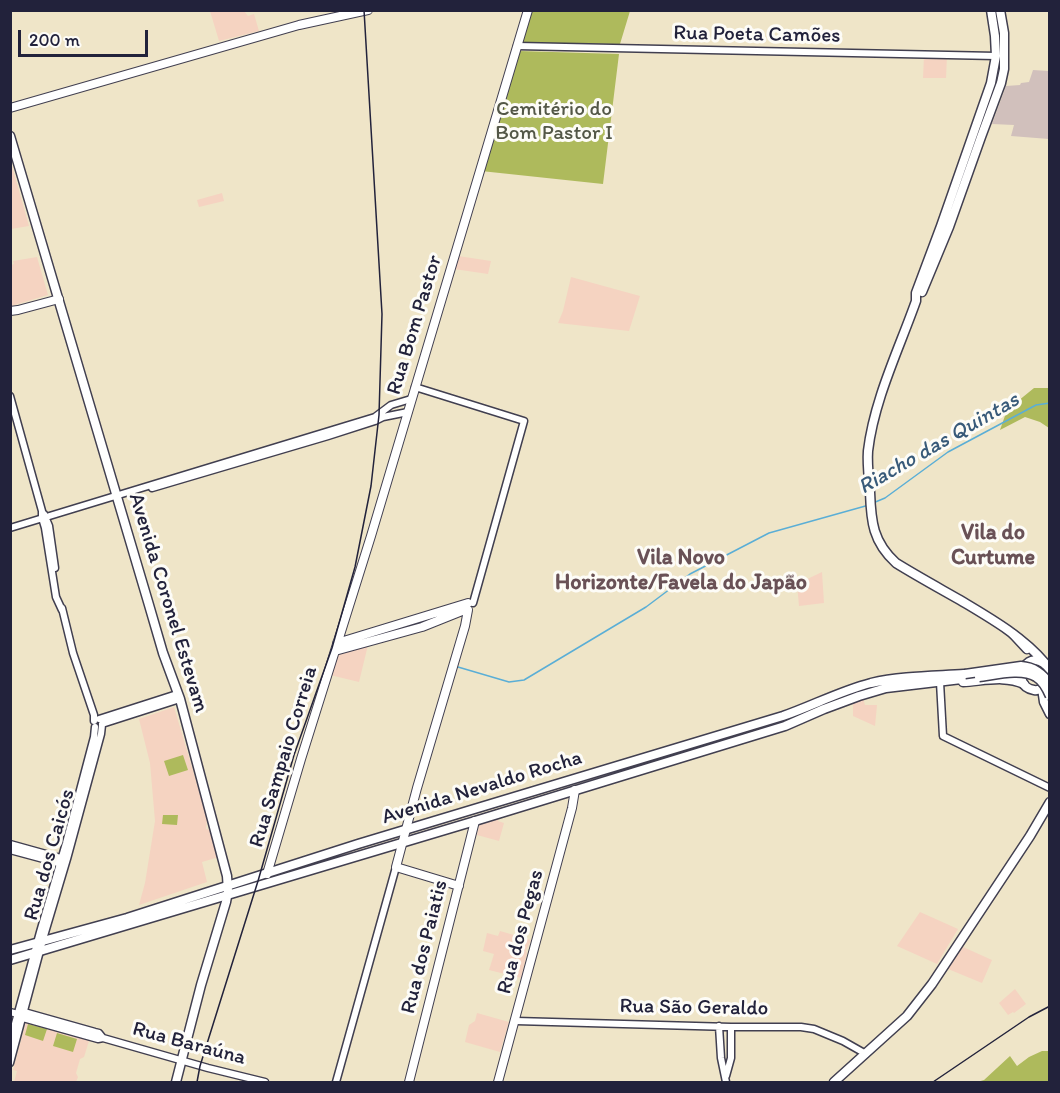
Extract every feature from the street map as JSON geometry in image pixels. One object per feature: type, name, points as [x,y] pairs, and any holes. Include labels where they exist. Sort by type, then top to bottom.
[{"type":"main road","points":[[10,108],[299,25],[368,10]]},
{"type":"main road","name":"Rua Bom Pastor","points":[[336,647],[528,10]]},
{"type":"main road","points":[[916,301],[916,292],[993,74],[996,56],[991,10]]},
{"type":"main road","points":[[1000,10],[1004,33],[1004,69],[1001,83],[949,227],[916,301],[886,384],[871,435],[868,454],[871,516],[876,536],[885,553],[896,563],[987,616],[1034,651],[1047,667]]},
{"type":"main road","name":"Avenida Coronel Estevam","points":[[10,136],[152,615],[179,697],[227,876],[228,890],[176,1083]]},
{"type":"main road","points":[[13,312],[58,299]]},
{"type":"main road","points":[[336,647],[470,606]]},
{"type":"main road","points":[[459,886],[396,867],[470,606]]},
{"type":"main road","points":[[1013,634],[1028,649]]},
{"type":"main road","points":[[1013,634],[1029,659],[1022,671],[1022,680],[1048,711]]},
{"type":"main road","name":"Rua Sampaio Correia","points":[[267,874],[336,647]]},
{"type":"main road","points":[[931,676],[948,671],[1037,661],[1047,667]]},
{"type":"main road","points":[[944,682],[1012,666],[1029,667],[1043,675],[1047,684],[1044,702],[1048,711]]},
{"type":"main road","points":[[967,676],[1029,674],[1043,683],[1050,696]]},
{"type":"main road","name":"Avenida Nevaldo Rocha","points":[[228,890],[314,858],[783,716],[850,689],[893,680],[931,676],[967,676]]},
{"type":"main road","points":[[944,682],[1002,679],[1017,681],[1035,690],[1047,684]]},
{"type":"main road","name":"Avenida Nevaldo Rocha","points":[[10,960],[39,946],[127,918],[475,821],[785,726],[819,711],[886,688],[944,682]]},
{"type":"main road","points":[[575,790],[576,782],[580,779],[613,769],[621,764]]},
{"type":"main road","name":"Rua dos Pegas","points":[[498,1083],[575,790]]},
{"type":"main road","points":[[834,1083],[916,1006],[1030,836],[1050,802]]},
{"type":"main road","points":[[1030,836],[1044,818],[1050,815]]},
{"type":"main road","name":"Rua dos Paiatis","points":[[410,1083],[475,821]]},
{"type":"main road","name":"Avenida Nevaldo Rocha","points":[[10,950],[39,946]]},
{"type":"street","name":"Rua Poeta Camões","points":[[517,46],[996,56]]},
{"type":"street","points":[[415,387],[524,421],[477,590],[470,606]]},
{"type":"street","points":[[10,396],[43,515],[56,597],[62,610],[73,653],[98,721],[179,697]]},
{"type":"street","points":[[10,528],[43,515],[117,496],[375,417],[392,405],[411,399]]},
{"type":"street","points":[[143,488],[161,486],[328,436],[383,417],[408,412]]},
{"type":"street","points":[[944,682],[943,736],[1050,788]]},
{"type":"street","name":"Rua dos Caicós","points":[[10,1063],[39,946],[69,844],[98,721]]},
{"type":"street","points":[[10,844],[64,862]]},
{"type":"street","points":[[10,850],[64,862]]},
{"type":"street","points":[[336,1083],[396,867]]},
{"type":"street","name":"Rua Baraúna","points":[[10,1012],[98,1040],[103,1038],[265,1083]]},
{"type":"street","name":"Rua dos Caicós","points":[[10,1042],[22,1015]]},
{"type":"street","name":"Rua São Geraldo","points":[[516,1021],[808,1028],[843,1041],[866,1053]]},
{"type":"street","points":[[719,1026],[726,1080]]},
{"type":"street","points":[[726,1080],[731,1058],[731,1027]]},
{"type":"shaded area","points":[[210,11],[244,11],[248,16],[254,14],[259,31],[219,41]]},
{"type":"shaded area","points":[[924,56],[947,56],[946,78],[923,78]]},
{"type":"shaded area","points":[[1033,70],[1049,71],[1049,139],[1011,136],[1014,125],[992,124],[1006,86],[1029,82]]},
{"type":"shaded area","points":[[10,159],[29,226],[11,229],[10,229]]},
{"type":"shaded area","points":[[222,193],[224,201],[199,207],[197,200]]},
{"type":"shaded area","points":[[458,256],[491,261],[488,274],[454,269]]},
{"type":"shaded area","points":[[37,257],[48,295],[11,306],[11,265],[14,264],[13,261]]},
{"type":"shaded area","points":[[571,277],[640,296],[629,331],[558,323]]},
{"type":"shaded area","points":[[822,572],[824,603],[799,606],[797,584]]},
{"type":"shaded area","points":[[368,645],[359,682],[330,675],[337,651]]},
{"type":"shaded area","points":[[863,698],[865,705],[877,705],[875,726],[853,716],[853,701]]},
{"type":"shaded area","points":[[174,707],[207,818],[206,829],[211,830],[219,857],[202,862],[207,882],[139,905],[155,821],[150,763],[139,719]]},
{"type":"shaded area","points":[[499,817],[498,821],[504,823],[499,841],[477,835],[480,822]]},
{"type":"shaded area","points":[[920,912],[958,929],[937,964],[897,946]]},
{"type":"shaded area","points":[[500,931],[531,940],[526,951],[521,978],[489,970],[494,954],[483,951],[487,933],[498,936]]},
{"type":"shaded area","points":[[963,947],[992,960],[982,983],[948,969]]},
{"type":"shaded area","points":[[1015,989],[1026,1004],[1008,1015],[999,1003]]},
{"type":"shaded area","points":[[477,1013],[509,1022],[500,1052],[465,1042],[469,1025],[475,1021]]},
{"type":"shaded area","points":[[26,1022],[89,1041],[84,1057],[80,1059],[76,1082],[14,1082],[17,1071],[13,1070]]},
{"type":"green space","points":[[530,11],[630,11],[620,44],[520,43]]},
{"type":"green space","name":"Cemitério do Bom Pastor I","points":[[519,51],[619,54],[603,184],[481,171]]},
{"type":"green space","points":[[1034,388],[1049,388],[1049,428],[1025,417],[1000,430],[1007,410]]},
{"type":"green space","points":[[183,755],[188,770],[169,776],[164,761]]},
{"type":"green space","points":[[163,815],[178,815],[177,825],[162,824]]},
{"type":"green space","points":[[28,1024],[47,1029],[43,1041],[25,1035]]},
{"type":"green space","points":[[57,1033],[77,1039],[73,1052],[53,1046]]},
{"type":"green space","points":[[1042,1051],[1049,1051],[1049,1082],[977,1082],[984,1080],[1010,1056],[1017,1066]]},
{"type":"waterway","name":"Riacho das Quintas","points":[[873,503],[885,498],[948,452],[1036,405],[1050,403]]},
{"type":"waterway","name":"Riacho das Quintas","points":[[458,667],[509,682],[524,680],[646,607],[690,574],[769,533],[869,505]]},
{"type":"tram line","points":[[197,1082],[294,755],[332,648],[355,567],[371,486],[379,415],[382,314],[364,10]]},
{"type":"tram line","points":[[933,1082],[1029,1017],[1050,1006]]},
{"type":"district","name":"Vila do Curtume","points":[[993,546]]},
{"type":"district","name":"Vila Novo Horizonte/Favela do Japão","points":[[681,570]]}]
